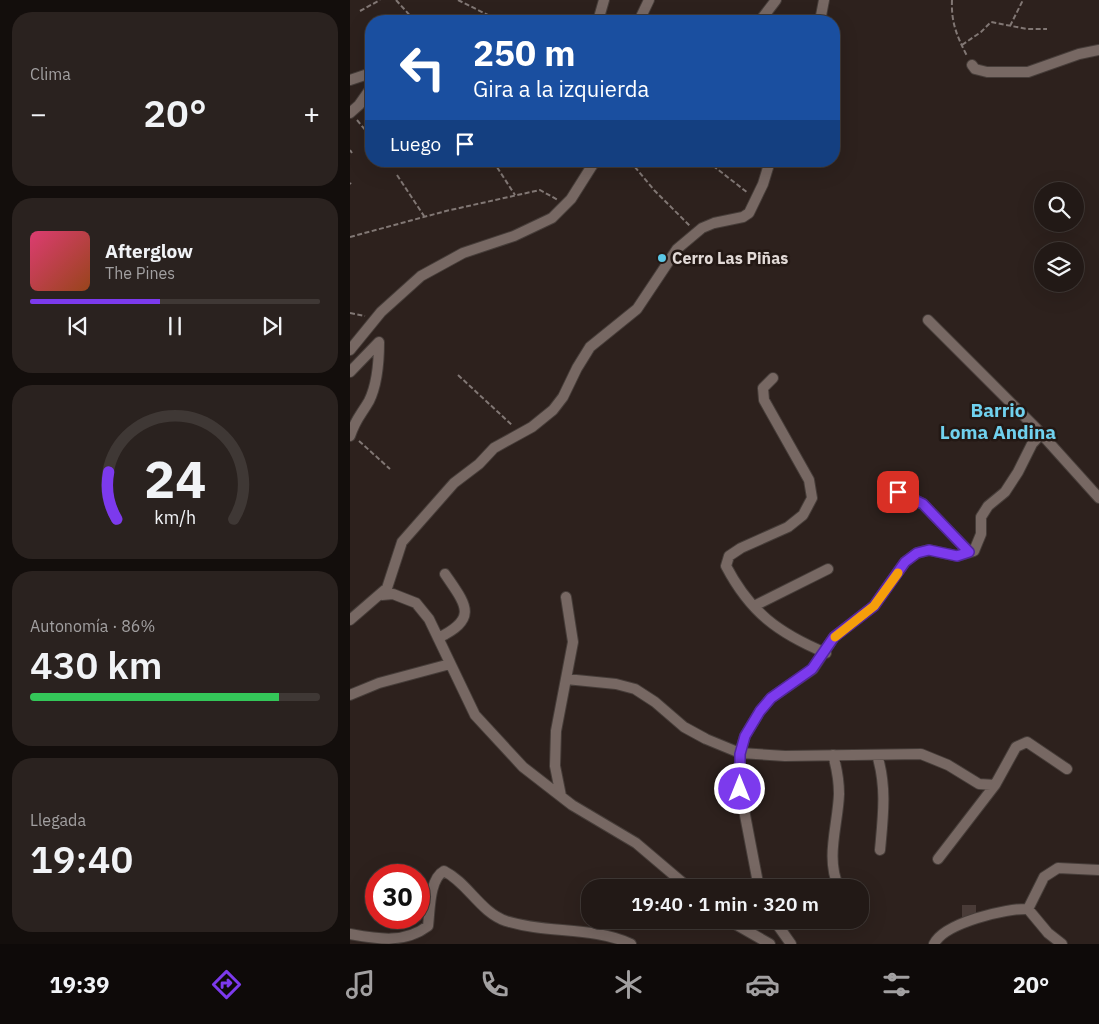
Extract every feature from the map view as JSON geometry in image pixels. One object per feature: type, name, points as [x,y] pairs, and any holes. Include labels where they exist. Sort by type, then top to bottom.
[{"type":"street","points":[[600,15],[604,0]]},
{"type":"street","points":[[765,15],[776,0]]},
{"type":"street","points":[[821,15],[824,0]]},
{"type":"street","points":[[641,15],[644,2]]},
{"type":"street","points":[[972,65],[975,69],[987,72],[1028,72],[1079,54],[1099,50]]},
{"type":"street","points":[[350,80],[365,76]]},
{"type":"street","points":[[351,112],[365,96]]},
{"type":"street","points":[[350,350],[396,297],[434,268],[552,218],[567,204],[592,167]]},
{"type":"street","points":[[350,620],[382,595],[390,582],[397,552],[402,542],[454,483],[479,464],[494,448],[545,418],[553,410],[563,398],[577,368],[590,347],[637,309],[677,249],[696,232],[714,222],[743,217],[753,208],[768,167]]},
{"type":"street","points":[[928,320],[1041,434],[1099,498]]},
{"type":"street","points":[[350,372],[379,342],[373,391],[368,403],[355,420],[350,435]]},
{"type":"street","points":[[773,378],[763,388],[764,400],[809,480],[812,498],[803,515],[788,527],[741,548],[729,556],[726,566],[738,588],[772,626],[797,641],[826,653]]},
{"type":"street","points":[[757,879],[740,789],[740,754],[745,736],[760,711],[771,698],[812,669],[826,653],[834,637],[874,606],[905,562],[917,553],[929,550],[957,556],[974,550],[981,534],[981,518],[988,506],[1005,492],[1018,472],[1032,444],[1041,434]]},
{"type":"street","points":[[898,492],[923,504],[969,552]]},
{"type":"street","points":[[754,606],[828,569]]},
{"type":"street","points":[[438,638],[455,630],[464,620],[462,598],[445,574]]},
{"type":"street","points":[[382,595],[393,594],[416,603],[429,619],[475,715],[523,767],[572,806],[636,843],[678,879]]},
{"type":"street","points":[[561,796],[555,766],[556,731],[573,642],[566,597]]},
{"type":"street","points":[[350,695],[379,683],[450,664]]},
{"type":"street","points":[[566,678],[616,684],[635,689],[655,702],[684,727],[740,754],[921,754],[930,756],[948,765],[978,784],[995,785]]},
{"type":"street","points":[[938,859],[995,785],[1016,747],[1027,742],[1067,769]]},
{"type":"street","points":[[833,755],[839,777],[833,866],[837,879]]},
{"type":"street","points":[[877,755],[883,776],[884,799],[880,850]]},
{"type":"street","points":[[1028,909],[1044,877],[1058,868],[1099,870]]},
{"type":"street","points":[[350,934],[401,940],[419,934],[428,926],[434,882],[439,873],[444,870],[452,875],[492,915],[507,921],[532,927],[614,936],[631,944]]},
{"type":"street","points":[[934,944],[937,938],[950,928],[1012,908],[1028,909],[1048,933],[1062,944]]},
{"type":"street","points":[[744,929],[770,944]]},
{"type":"street","points":[[780,929],[791,944]]},
{"type":"path","points":[[360,11],[380,0]]},
{"type":"path","points":[[396,0],[410,15]]},
{"type":"path","points":[[458,0],[488,15]]},
{"type":"path","points":[[952,0],[951,17],[972,65]]},
{"type":"path","points":[[1010,26],[1023,0]]},
{"type":"path","points":[[962,45],[981,32],[991,22],[1037,30],[1047,29]]},
{"type":"path","points":[[351,112],[365,130]]},
{"type":"path","points":[[497,167],[515,196]]},
{"type":"path","points":[[635,167],[654,190],[696,232]]},
{"type":"path","points":[[715,167],[756,199]]},
{"type":"path","points":[[397,174],[424,216]]},
{"type":"path","points":[[350,237],[424,216],[540,190],[567,204]]},
{"type":"path","points":[[350,313],[377,318]]},
{"type":"path","points":[[458,375],[520,433]]},
{"type":"path","points":[[350,435],[365,445],[390,469]]},
{"type":"building","points":[[962,905],[976,905],[976,918],[962,917]]},
{"type":"slow traffic","points":[[835,637],[874,606],[898,573]]},
{"type":"place","name":"Cerro Las Piñas","points":[[662,258]]},
{"type":"district","name":"Barrio Loma Andina","points":[[998,421]]},
{"type":"route","points":[[740,789],[740,754],[745,736],[760,711],[771,698],[812,669],[826,653],[834,637],[874,606],[905,562],[917,553],[929,550],[957,556],[969,552],[923,504],[898,492]]}]
